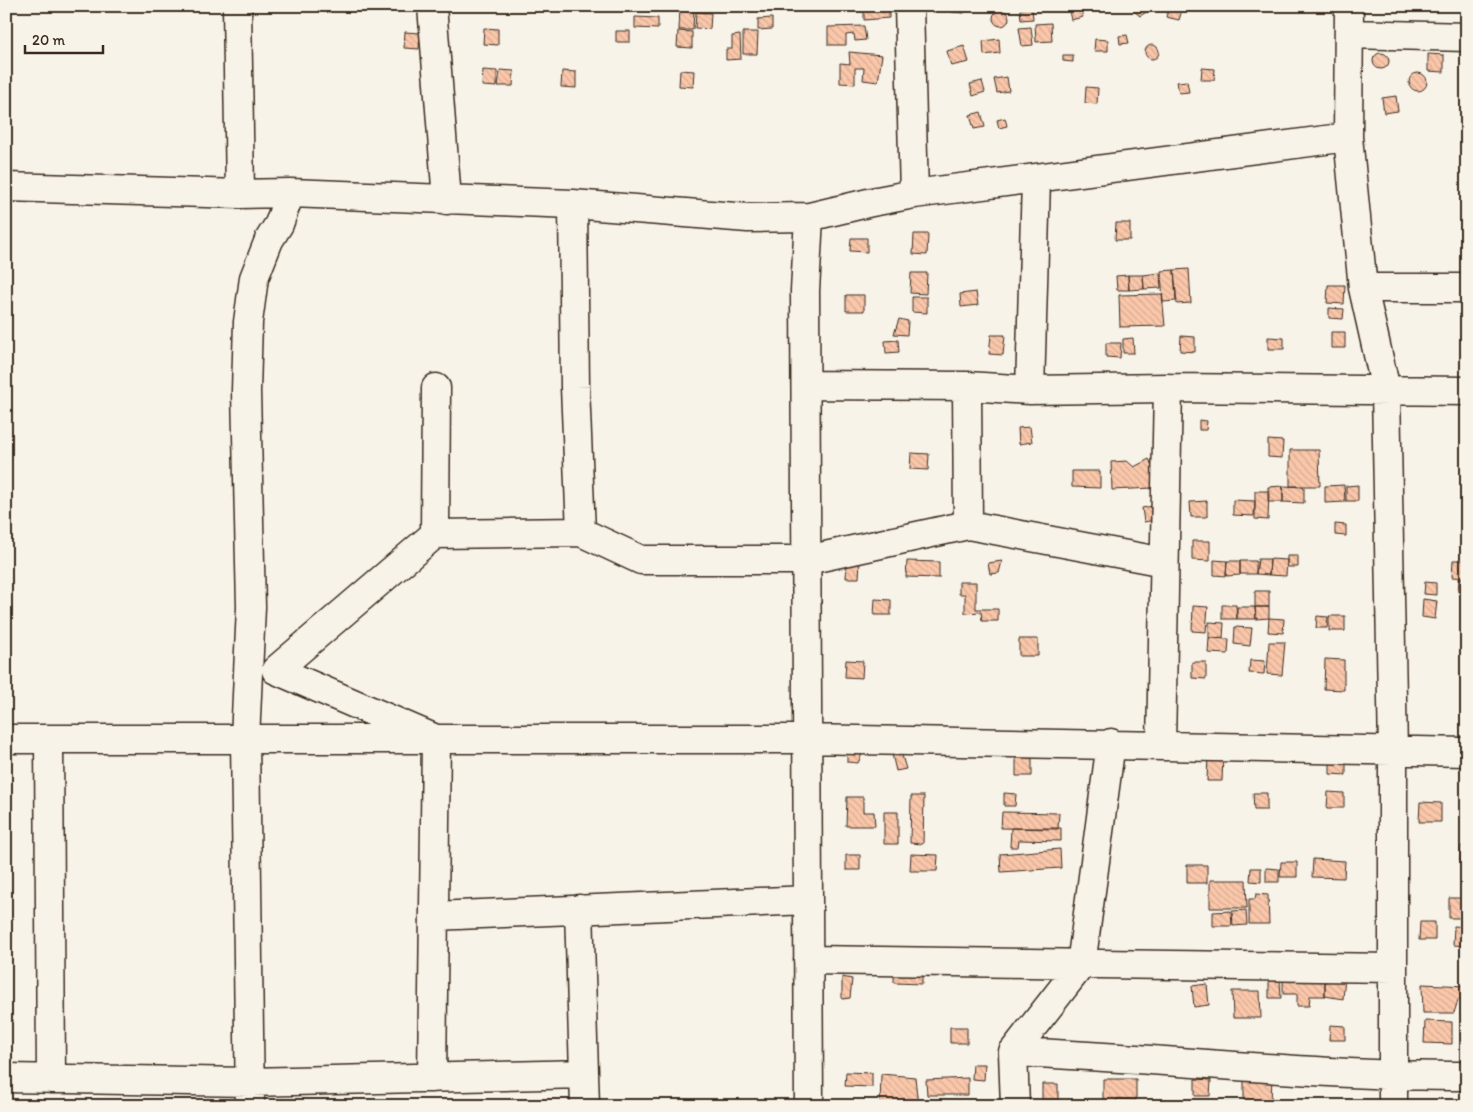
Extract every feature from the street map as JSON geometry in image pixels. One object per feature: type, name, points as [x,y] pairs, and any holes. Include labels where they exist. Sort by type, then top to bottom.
[{"type":"street","points":[[237,6],[240,194]]},
{"type":"street","points":[[432,6],[448,200]]},
{"type":"street","points":[[909,6],[914,194]]},
{"type":"street","points":[[1349,6],[1348,137],[1363,288],[1386,390],[1393,751],[1393,1106]]},
{"type":"street","points":[[1349,34],[1467,37]]},
{"type":"street","points":[[6,187],[240,194],[290,193],[573,204],[748,218],[809,217],[914,194],[1036,180],[1348,137]]},
{"type":"street","points":[[1030,390],[1036,180]]},
{"type":"street","points":[[250,1094],[245,739],[251,607],[246,392],[250,300],[261,256],[279,224],[290,193]]},
{"type":"street","points":[[573,204],[575,387],[581,532]]},
{"type":"street","points":[[809,217],[805,291],[809,1106]]},
{"type":"street","points":[[1363,288],[1467,288]]},
{"type":"street","points":[[806,385],[967,386],[1030,390],[1168,388],[1467,391]]},
{"type":"street","points":[[967,386],[968,525]]},
{"type":"street","points":[[435,534],[436,388]]},
{"type":"street","points":[[1162,745],[1168,388]]},
{"type":"street","points":[[276,670],[435,534],[581,532],[641,560],[807,560],[968,525],[1164,562]]},
{"type":"street","points":[[251,607],[276,670],[436,739]]},
{"type":"street","points":[[6,739],[808,739],[1111,743],[1467,752]]},
{"type":"street","points":[[49,739],[51,1079]]},
{"type":"street","points":[[432,1078],[436,739]]},
{"type":"street","points":[[1015,1106],[1013,1052],[1081,965],[1111,743]]},
{"type":"street","points":[[434,916],[808,900]]},
{"type":"street","points":[[580,910],[585,1106]]},
{"type":"street","points":[[808,960],[1393,968]]},
{"type":"street","points":[[1013,1052],[1124,1057],[1392,1076],[1467,1076]]},
{"type":"street","points":[[6,1078],[51,1079],[250,1094],[432,1078],[584,1074]]},
{"type":"building","points":[[680,6],[694,6],[693,30],[679,30]]},
{"type":"building","points":[[864,6],[889,6],[889,18],[864,20]]},
{"type":"building","points":[[952,6],[964,6],[964,13],[952,12]]},
{"type":"building","points":[[1133,6],[1149,6],[1148,11],[1140,16],[1134,11]]},
{"type":"building","points":[[1169,7],[1182,10],[1179,20],[1166,17]]},
{"type":"building","points":[[1032,8],[1033,19],[1021,20],[1020,9]]},
{"type":"building","points":[[1080,8],[1083,17],[1071,20],[1069,11]]},
{"type":"building","points":[[1001,10],[1007,12],[1009,18],[1007,24],[1001,26],[995,24],[993,18],[995,12]]},
{"type":"building","points":[[696,12],[711,13],[710,29],[695,28]]},
{"type":"building","points":[[635,17],[658,18],[658,29],[635,28]]},
{"type":"building","points":[[772,18],[772,29],[758,30],[758,19]]},
{"type":"building","points":[[1051,23],[1052,41],[1036,42],[1035,24]]},
{"type":"building","points":[[864,26],[866,40],[855,41],[854,34],[846,35],[846,45],[828,45],[828,27]]},
{"type":"building","points":[[1031,27],[1033,45],[1022,46],[1019,28]]},
{"type":"building","points":[[484,28],[498,29],[498,45],[483,44]]},
{"type":"building","points":[[616,31],[630,31],[630,42],[616,42]]},
{"type":"building","points":[[678,31],[692,32],[692,48],[677,47]]},
{"type":"building","points":[[405,32],[420,33],[419,49],[404,48]]},
{"type":"building","points":[[743,32],[758,32],[757,54],[743,54]]},
{"type":"building","points":[[740,35],[741,59],[726,60],[726,49],[732,49],[732,36]]},
{"type":"building","points":[[1127,35],[1129,43],[1120,44],[1119,36]]},
{"type":"building","points":[[999,39],[1000,53],[984,55],[983,41]]},
{"type":"building","points":[[1095,39],[1108,40],[1108,51],[1094,51]]},
{"type":"building","points":[[1152,45],[1157,47],[1159,52],[1157,57],[1152,59],[1147,57],[1145,52],[1147,47]]},
{"type":"building","points":[[964,46],[969,62],[951,66],[947,51]]},
{"type":"building","points":[[849,52],[882,55],[878,82],[863,80],[864,68],[855,68],[855,84],[840,83],[840,63],[850,64]]},
{"type":"building","points":[[1381,53],[1387,55],[1389,61],[1387,67],[1381,69],[1375,67],[1373,61],[1375,55]]},
{"type":"building","points":[[1428,54],[1444,55],[1444,72],[1428,71]]},
{"type":"building","points":[[1063,55],[1073,55],[1073,62],[1063,61]]},
{"type":"building","points":[[1202,68],[1215,69],[1214,80],[1201,80]]},
{"type":"building","points":[[483,70],[497,71],[497,87],[482,86]]},
{"type":"building","points":[[500,70],[514,71],[513,86],[498,86]]},
{"type":"building","points":[[680,70],[694,71],[693,87],[679,86]]},
{"type":"building","points":[[562,71],[576,72],[576,88],[561,87]]},
{"type":"building","points":[[1418,73],[1424,76],[1427,82],[1424,88],[1418,91],[1412,88],[1409,82],[1412,76]]},
{"type":"building","points":[[1007,77],[1009,91],[997,93],[994,79]]},
{"type":"building","points":[[982,81],[985,92],[973,96],[970,84]]},
{"type":"building","points":[[1187,81],[1189,92],[1179,93],[1177,82]]},
{"type":"building","points":[[1086,87],[1098,88],[1097,104],[1085,103]]},
{"type":"building","points":[[1396,96],[1398,111],[1384,113],[1382,98]]},
{"type":"building","points":[[981,112],[985,127],[974,129],[970,115]]},
{"type":"building","points":[[1005,118],[1007,126],[999,128],[997,120]]},
{"type":"building","points":[[1116,223],[1130,223],[1130,240],[1115,240]]},
{"type":"building","points":[[914,234],[928,234],[927,255],[913,254]]},
{"type":"building","points":[[851,238],[867,238],[867,252],[850,251]]},
{"type":"building","points":[[1189,269],[1191,303],[1177,304],[1174,270]]},
{"type":"building","points":[[1174,270],[1176,301],[1163,302],[1161,271]]},
{"type":"building","points":[[911,273],[927,273],[926,294],[910,293]]},
{"type":"building","points":[[1160,273],[1161,288],[1144,289],[1143,275]]},
{"type":"building","points":[[1128,275],[1143,275],[1144,289],[1129,290]]},
{"type":"building","points":[[1128,275],[1129,290],[1117,290],[1116,276]]},
{"type":"building","points":[[1328,285],[1345,285],[1344,304],[1327,303]]},
{"type":"building","points":[[976,292],[978,305],[961,307],[960,294]]},
{"type":"building","points":[[1162,294],[1165,326],[1120,327],[1119,295]]},
{"type":"building","points":[[846,295],[864,295],[864,311],[846,311]]},
{"type":"building","points":[[912,297],[927,297],[927,313],[912,312]]},
{"type":"building","points":[[1329,308],[1344,309],[1343,319],[1329,318]]},
{"type":"building","points":[[899,319],[908,321],[907,335],[894,334]]},
{"type":"building","points":[[1331,332],[1345,332],[1345,348],[1331,348]]},
{"type":"building","points":[[991,335],[1005,335],[1003,355],[989,354]]},
{"type":"building","points":[[1181,336],[1195,337],[1195,352],[1180,351]]},
{"type":"building","points":[[1268,337],[1284,338],[1284,349],[1268,349]]},
{"type":"building","points":[[1133,338],[1134,353],[1123,353],[1123,339]]},
{"type":"building","points":[[898,340],[899,352],[886,353],[885,341]]},
{"type":"building","points":[[1106,343],[1121,343],[1120,358],[1106,357]]},
{"type":"building","points":[[1199,420],[1207,421],[1206,430],[1199,430]]},
{"type":"building","points":[[1030,427],[1032,442],[1019,444],[1018,428]]},
{"type":"building","points":[[1268,440],[1283,441],[1282,458],[1268,457]]},
{"type":"building","points":[[1290,450],[1319,450],[1320,486],[1290,486]]},
{"type":"building","points":[[911,453],[929,454],[928,470],[910,469]]},
{"type":"building","points":[[1149,459],[1152,466],[1158,467],[1153,488],[1112,490],[1111,462],[1127,461],[1134,467]]},
{"type":"building","points":[[1072,471],[1100,471],[1100,488],[1072,487]]},
{"type":"building","points":[[1344,485],[1345,502],[1325,503],[1325,486]]},
{"type":"building","points":[[1358,485],[1358,501],[1346,501],[1346,486]]},
{"type":"building","points":[[1283,486],[1304,487],[1304,503],[1283,502]]},
{"type":"building","points":[[1283,486],[1283,502],[1268,502],[1268,487]]},
{"type":"building","points":[[1255,491],[1269,491],[1268,520],[1255,519]]},
{"type":"building","points":[[1233,500],[1255,501],[1254,516],[1233,515]]},
{"type":"building","points":[[1207,501],[1207,517],[1191,517],[1190,502]]},
{"type":"building","points":[[1153,506],[1155,520],[1144,522],[1142,508]]},
{"type":"building","points":[[1335,524],[1346,525],[1346,536],[1335,535]]},
{"type":"building","points":[[1192,541],[1210,541],[1210,561],[1192,560]]},
{"type":"building","points":[[1287,556],[1298,556],[1298,567],[1287,567]]},
{"type":"building","points":[[1258,559],[1270,559],[1269,575],[1256,574]]},
{"type":"building","points":[[1270,559],[1287,560],[1286,576],[1269,575]]},
{"type":"building","points":[[847,560],[860,561],[859,578],[846,578]]},
{"type":"building","points":[[1214,560],[1227,561],[1226,576],[1214,575]]},
{"type":"building","points":[[1453,560],[1467,560],[1467,578],[1452,577]]},
{"type":"building","points":[[907,561],[939,562],[939,578],[906,577]]},
{"type":"building","points":[[1002,561],[999,573],[990,574],[988,563]]},
{"type":"building","points":[[1227,561],[1240,561],[1240,575],[1226,576]]},
{"type":"building","points":[[1240,561],[1256,561],[1256,574],[1240,574]]},
{"type":"building","points":[[1459,579],[1467,579],[1467,593],[1458,592]]},
{"type":"building","points":[[959,582],[976,582],[976,609],[998,609],[998,621],[982,621],[981,612],[965,613],[965,594],[959,594]]},
{"type":"building","points":[[1425,582],[1436,583],[1436,595],[1424,594]]},
{"type":"building","points":[[1255,591],[1269,591],[1269,607],[1255,607]]},
{"type":"building","points":[[875,599],[891,600],[891,615],[874,615]]},
{"type":"building","points":[[1423,599],[1437,601],[1435,619],[1422,617]]},
{"type":"building","points":[[1222,605],[1236,605],[1237,619],[1222,619]]},
{"type":"building","points":[[1193,606],[1208,607],[1206,632],[1192,631]]},
{"type":"building","points":[[1237,607],[1255,607],[1256,619],[1237,619]]},
{"type":"building","points":[[1255,607],[1269,607],[1269,618],[1256,619]]},
{"type":"building","points":[[1317,616],[1328,617],[1327,628],[1316,628]]},
{"type":"building","points":[[1329,616],[1345,616],[1345,631],[1329,631]]},
{"type":"building","points":[[1269,618],[1284,619],[1283,633],[1268,632]]},
{"type":"building","points":[[1209,622],[1224,623],[1223,638],[1209,638]]},
{"type":"building","points":[[1235,627],[1252,628],[1250,646],[1234,644]]},
{"type":"building","points":[[1209,638],[1229,639],[1228,654],[1208,653]]},
{"type":"building","points":[[1019,639],[1038,639],[1038,656],[1019,656]]},
{"type":"building","points":[[1269,642],[1285,642],[1282,675],[1267,674]]},
{"type":"building","points":[[1325,659],[1344,660],[1344,690],[1324,689]]},
{"type":"building","points":[[846,660],[863,661],[862,678],[845,677]]},
{"type":"building","points":[[1250,660],[1265,661],[1264,674],[1249,673]]},
{"type":"building","points":[[1192,662],[1206,662],[1206,679],[1192,678]]},
{"type":"building","points":[[847,751],[863,752],[858,763],[847,762]]},
{"type":"building","points":[[901,752],[906,769],[896,771],[892,754]]},
{"type":"building","points":[[1330,753],[1346,753],[1346,775],[1330,774]]},
{"type":"building","points":[[1208,754],[1223,755],[1222,781],[1207,781]]},
{"type":"building","points":[[1016,756],[1032,756],[1032,776],[1016,776]]},
{"type":"building","points":[[1328,792],[1344,793],[1344,808],[1327,808]]},
{"type":"building","points":[[1004,793],[1016,794],[1015,806],[1004,806]]},
{"type":"building","points":[[1253,793],[1267,793],[1267,810],[1254,810]]},
{"type":"building","points":[[911,796],[924,796],[923,844],[910,843]]},
{"type":"building","points":[[847,797],[863,797],[863,812],[874,812],[875,826],[846,826]]},
{"type":"building","points":[[1420,802],[1441,803],[1441,822],[1419,822]]},
{"type":"building","points":[[884,812],[898,812],[898,844],[884,844]]},
{"type":"building","points":[[1002,812],[1059,813],[1058,829],[1001,828]]},
{"type":"building","points":[[1011,828],[1061,828],[1061,841],[1019,840],[1018,847],[1010,847]]},
{"type":"building","points":[[1461,846],[1467,846],[1467,862],[1460,861]]},
{"type":"building","points":[[1060,849],[1061,868],[1001,872],[1000,854]]},
{"type":"building","points":[[911,854],[938,855],[937,871],[910,871]]},
{"type":"building","points":[[846,855],[860,855],[860,870],[846,870]]},
{"type":"building","points":[[1313,859],[1345,861],[1344,878],[1312,877]]},
{"type":"building","points":[[1281,862],[1297,862],[1297,877],[1280,877]]},
{"type":"building","points":[[1187,865],[1207,865],[1207,883],[1187,883]]},
{"type":"building","points":[[1251,868],[1261,868],[1261,882],[1250,881]]},
{"type":"building","points":[[1266,868],[1279,869],[1279,882],[1266,882]]},
{"type":"building","points":[[1210,880],[1246,880],[1247,908],[1210,908]]},
{"type":"building","points":[[1256,894],[1268,895],[1269,924],[1249,924],[1249,899],[1255,899]]},
{"type":"building","points":[[1449,898],[1467,898],[1467,918],[1449,918]]},
{"type":"building","points":[[1246,910],[1247,925],[1233,926],[1232,911]]},
{"type":"building","points":[[1231,911],[1232,926],[1213,926],[1213,912]]},
{"type":"building","points":[[1420,922],[1435,922],[1435,940],[1419,940]]},
{"type":"building","points":[[1454,926],[1467,927],[1467,946],[1453,945]]},
{"type":"building","points":[[894,970],[922,970],[922,984],[894,983]]},
{"type":"building","points":[[842,977],[852,979],[850,998],[842,999]]},
{"type":"building","points":[[1345,977],[1343,999],[1325,996],[1325,979]]},
{"type":"building","points":[[1283,979],[1325,979],[1325,996],[1310,996],[1309,1006],[1297,1006],[1297,994],[1283,994]]},
{"type":"building","points":[[1269,980],[1280,980],[1281,998],[1269,998]]},
{"type":"building","points":[[1207,984],[1209,1005],[1194,1007],[1192,986]]},
{"type":"building","points":[[1422,984],[1467,986],[1467,1000],[1458,1000],[1454,1013],[1423,1013]]},
{"type":"building","points":[[1232,991],[1260,991],[1261,1018],[1233,1018]]},
{"type":"building","points":[[1425,1021],[1452,1022],[1452,1044],[1424,1043]]},
{"type":"building","points":[[1330,1025],[1345,1026],[1345,1040],[1329,1040]]},
{"type":"building","points":[[950,1027],[967,1027],[967,1043],[950,1043]]},
{"type":"building","points":[[973,1064],[985,1064],[984,1080],[972,1079]]},
{"type":"building","points":[[846,1072],[872,1073],[872,1087],[845,1086]]},
{"type":"building","points":[[881,1074],[915,1077],[918,1106],[880,1106]]},
{"type":"building","points":[[1244,1074],[1272,1074],[1271,1106],[1190,1106],[1191,1102],[1244,1103]]},
{"type":"building","points":[[968,1078],[968,1095],[927,1095],[926,1080]]},
{"type":"building","points":[[1103,1079],[1136,1079],[1136,1100],[1117,1099],[1117,1106],[1103,1106]]},
{"type":"building","points":[[1195,1079],[1211,1080],[1210,1096],[1195,1096]]},
{"type":"building","points":[[1042,1084],[1058,1084],[1058,1100],[1042,1100]]}]
